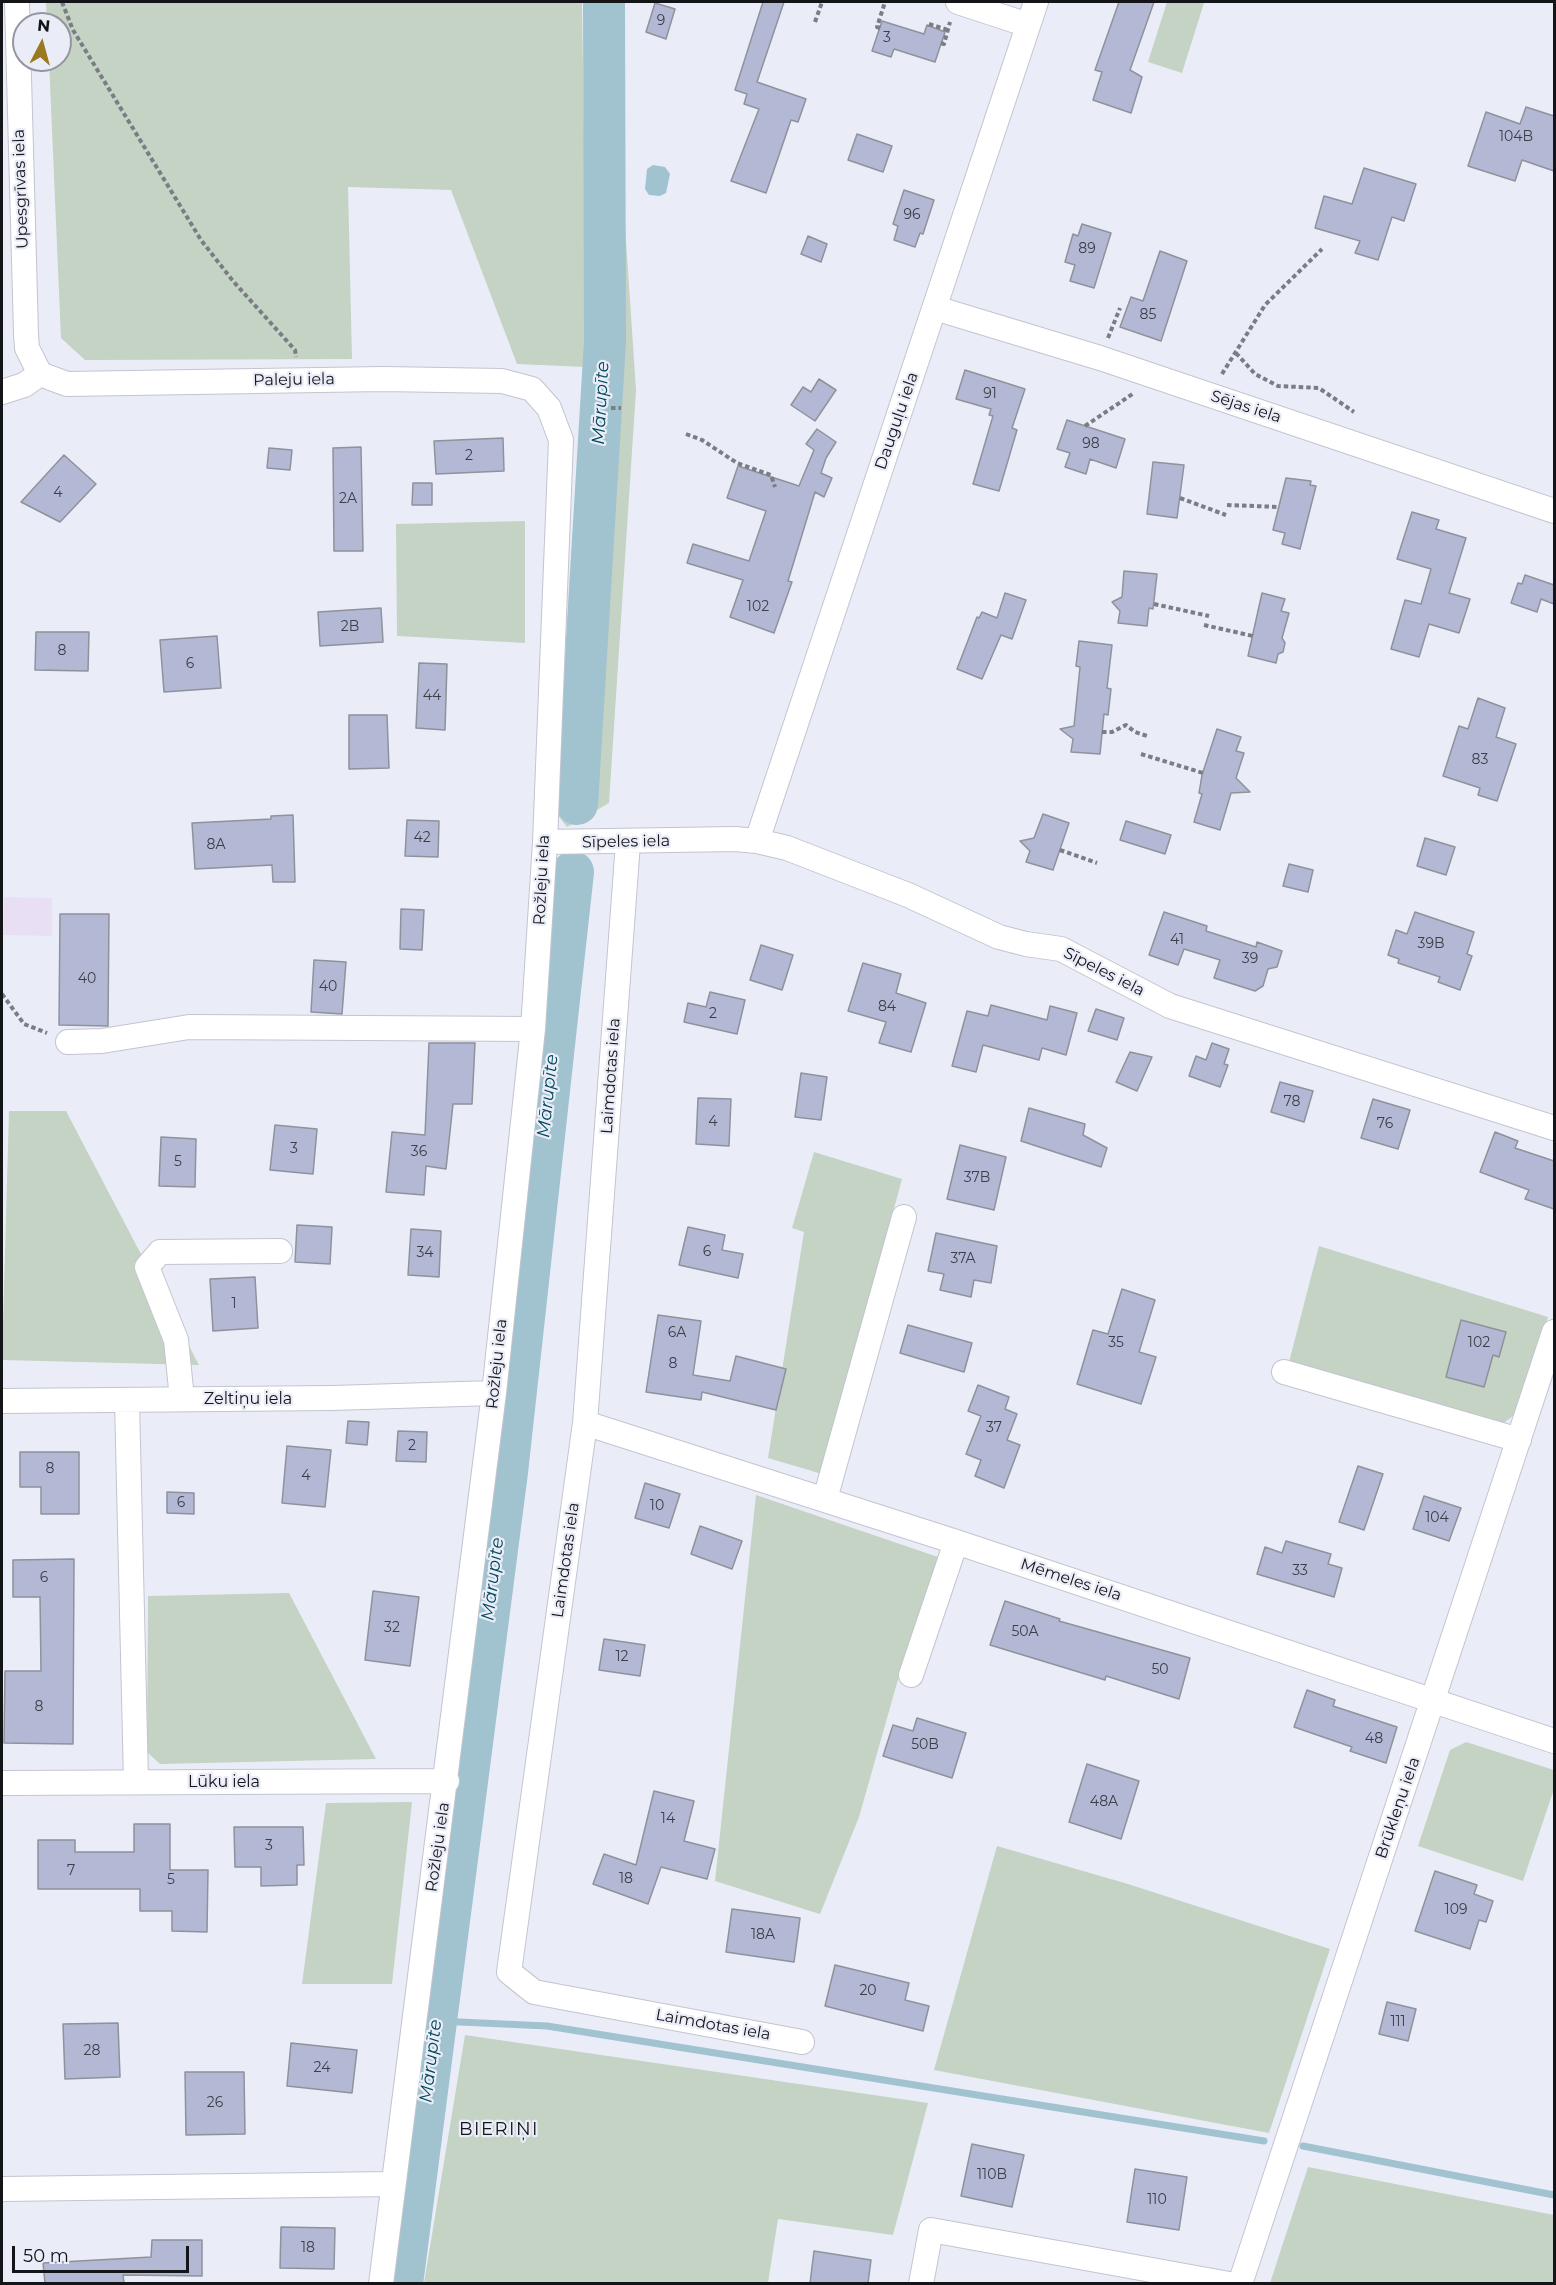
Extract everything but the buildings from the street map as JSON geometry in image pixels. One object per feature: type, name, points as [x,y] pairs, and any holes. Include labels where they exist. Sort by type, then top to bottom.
[{"type":"street","points":[[958,2],[1028,25]]},
{"type":"street","name":"Dauguļu iela","points":[[757,841],[1036,2]]},
{"type":"street","name":"Upesgrīvas iela","points":[[12,8],[10,132],[27,348],[40,374]]},
{"type":"street","name":"Sējas iela","points":[[935,308],[1100,358],[1554,511]]},
{"type":"street","points":[[2,392],[24,385],[40,374]]},
{"type":"street","name":"Paleju iela","points":[[40,374],[67,384],[383,379],[502,381],[532,389],[549,408],[561,440]]},
{"type":"street","name":"Rožleju iela","points":[[381,2283],[447,1781],[494,1394],[533,1029],[545,842],[561,440]]},
{"type":"street","name":"Sīpeles iela","points":[[545,842],[757,841],[787,848],[908,895],[999,937],[1061,949],[1170,1006],[1554,1128]]},
{"type":"street","name":"Laimdotas iela","points":[[628,843],[585,1423],[509,1972],[534,1992],[802,2042]]},
{"type":"street","points":[[68,1042],[102,1041],[189,1027],[533,1029]]},
{"type":"street","points":[[825,1499],[904,1217]]},
{"type":"street","points":[[182,1399],[176,1340],[147,1267],[160,1252],[280,1251]]},
{"type":"street","name":"Brūkleņu iela","points":[[1240,2283],[1554,1332]]},
{"type":"street","points":[[1284,1372],[1519,1440]]},
{"type":"street","name":"Zeltiņu iela","points":[[2,1401],[494,1394]]},
{"type":"street","points":[[127,1401],[136,1782]]},
{"type":"street","name":"Mēmeles iela","points":[[585,1423],[825,1499],[1554,1741]]},
{"type":"street","points":[[911,1675],[956,1542]]},
{"type":"street","name":"Lūku iela","points":[[2,1783],[447,1781]]},
{"type":"street","points":[[2,2189],[393,2184]]},
{"type":"street","points":[[921,2283],[931,2230],[1229,2283]]},
{"type":"path","points":[[62,2],[73,30],[201,240],[233,281],[294,350],[299,367]]},
{"type":"path","points":[[815,22],[822,2]]},
{"type":"path","points":[[880,28],[877,27],[885,2]]},
{"type":"path","points":[[929,24],[948,30]]},
{"type":"path","points":[[1212,396],[1217,382],[1265,305],[1322,249]]},
{"type":"path","points":[[1100,358],[1120,308]]},
{"type":"path","points":[[1236,353],[1255,374],[1278,386],[1318,388],[1354,412]]},
{"type":"path","points":[[1085,426],[1134,392],[1141,372]]},
{"type":"path","points":[[611,408],[621,408]]},
{"type":"path","points":[[686,434],[702,440],[737,463],[771,475],[775,487]]},
{"type":"path","points":[[1180,498],[1226,515]]},
{"type":"path","points":[[1227,505],[1279,507]]},
{"type":"path","points":[[1154,604],[1209,616]]},
{"type":"path","points":[[1204,626],[1253,636]]},
{"type":"path","points":[[1102,732],[1112,732],[1126,725],[1147,736]]},
{"type":"path","points":[[1142,754],[1203,773]]},
{"type":"path","points":[[1060,850],[1097,863]]},
{"type":"path","points":[[2,994],[24,1024],[68,1042]]},
{"type":"shaded area","points":[[4,897],[52,898],[52,936],[3,935]]},
{"type":"green space","points":[[46,2],[582,2],[585,208],[585,2],[618,2],[624,31],[623,196],[636,390],[609,803],[567,827],[557,814],[586,367],[517,364],[451,190],[348,187],[352,359],[85,360],[61,338],[50,72],[72,72],[72,12],[46,12]]},
{"type":"green space","points":[[1167,2],[1204,3],[1182,73],[1148,62]]},
{"type":"green space","points":[[525,521],[525,643],[397,636],[396,524]]},
{"type":"green space","points":[[9,1111],[66,1111],[199,1365],[2,1360]]},
{"type":"green space","points":[[814,1152],[902,1179],[822,1474],[768,1458],[804,1232],[792,1228]]},
{"type":"green space","points":[[1319,1246],[1548,1317],[1518,1412],[1500,1426],[1288,1366]]},
{"type":"green space","points":[[756,1495],[938,1557],[897,1683],[859,1817],[820,1914],[715,1881]]},
{"type":"green space","points":[[289,1593],[376,1759],[160,1764],[147,1752],[148,1596]]},
{"type":"green space","points":[[1466,1742],[1554,1770],[1554,1789],[1523,1881],[1418,1846],[1450,1750]]},
{"type":"green space","points":[[412,1802],[392,1984],[302,1984],[326,1803]]},
{"type":"green space","points":[[997,1846],[1128,1884],[1330,1949],[1269,2133],[934,2070]]},
{"type":"green space","points":[[465,2035],[928,2103],[893,2235],[778,2219],[768,2283],[424,2283]]},
{"type":"green space","points":[[1308,2167],[1554,2215],[1554,2283],[1270,2283]]},
{"type":"water","points":[[653,165],[665,167],[670,174],[666,193],[660,196],[649,195],[645,189],[647,169]]},
{"type":"waterway","name":"Mārupīte","points":[[577,804],[605,341],[604,2]]},
{"type":"waterway","name":"Mārupīte","points":[[402,2284],[507,1472],[573,872]]},
{"type":"waterway","points":[[438,2021],[547,2026],[1264,2141]]},
{"type":"waterway","points":[[1303,2146],[1554,2195]]},
{"type":"district","name":"BIERIŅI","points":[[499,2130]]}]
